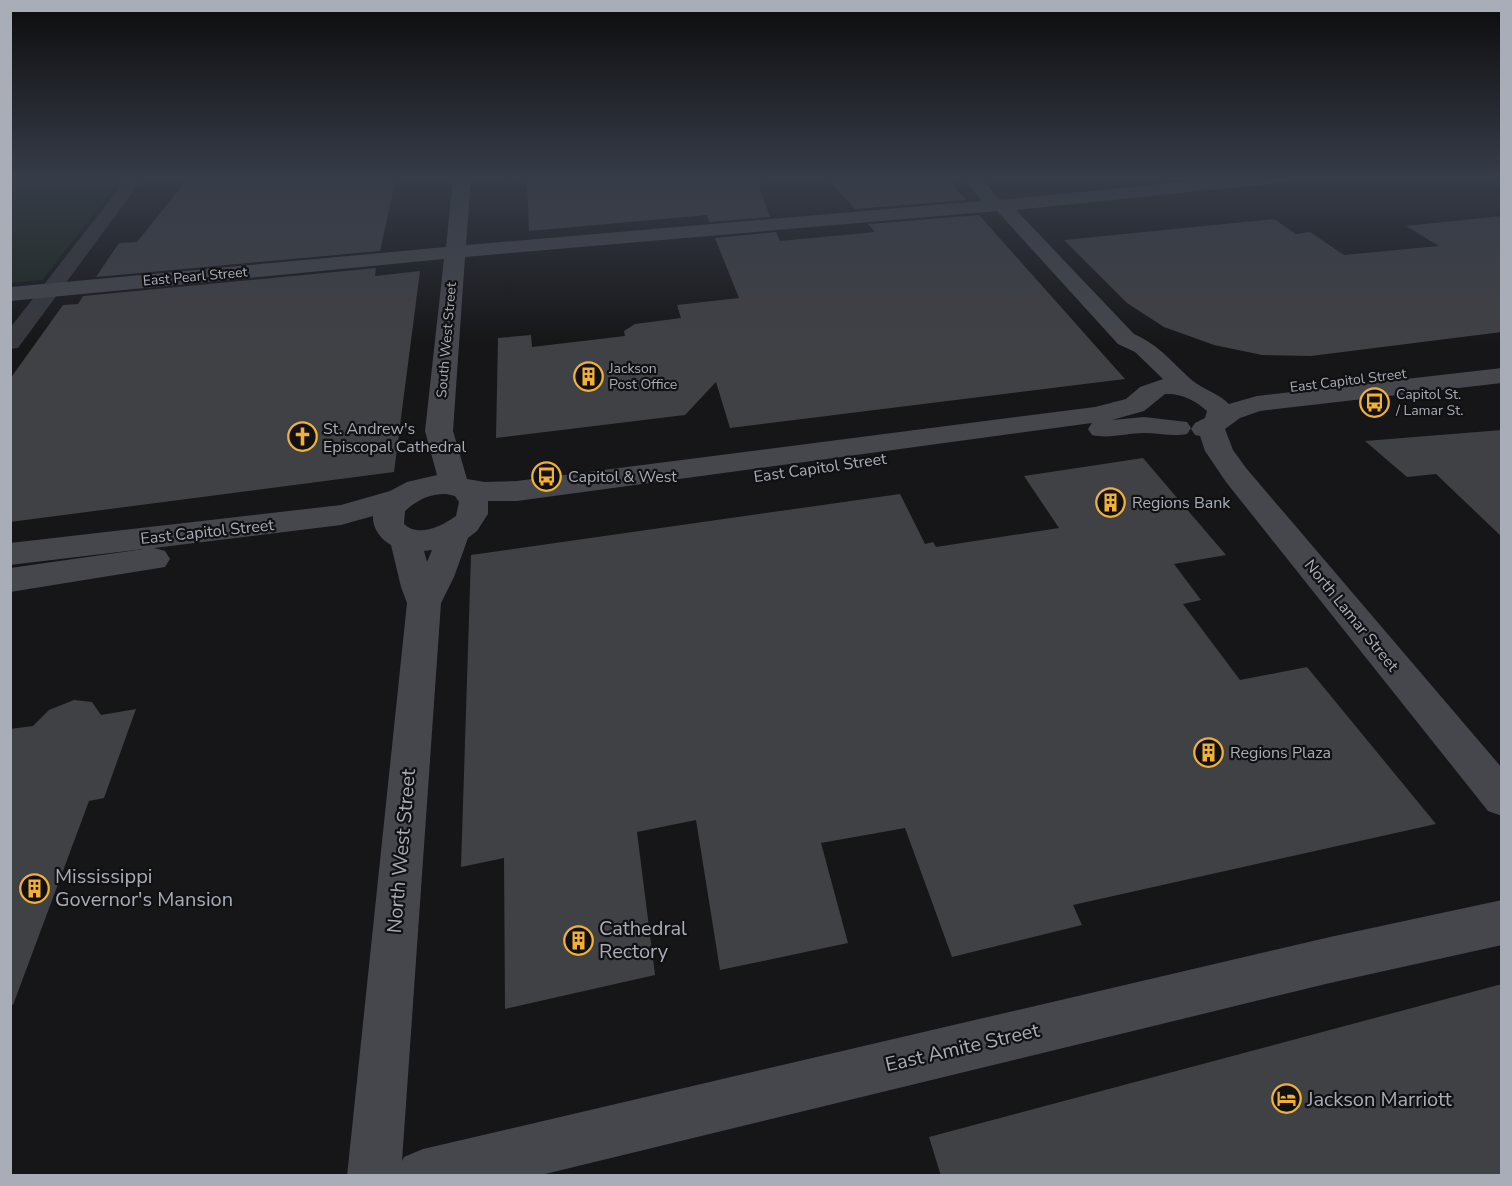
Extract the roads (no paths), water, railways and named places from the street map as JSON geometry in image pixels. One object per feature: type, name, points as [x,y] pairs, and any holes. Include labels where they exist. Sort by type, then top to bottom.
[{"type":"main road","name":"South West Street","points":[[406,495],[419,476],[428,450],[439,431],[456,233]]},
{"type":"main road","name":"East Pearl Street","points":[[10,294],[670,233]]},
{"type":"main road","points":[[1024,233],[1126,339],[1144,347],[1191,391]]},
{"type":"main road","points":[[1126,339],[1126,350],[1147,376],[1144,405],[1148,412],[1178,428]]},
{"type":"main road","name":"East Capitol Street","points":[[461,487],[507,492],[538,489],[1095,415],[1122,410],[1140,402],[1158,388],[1249,392],[1502,359]]},
{"type":"main road","name":"East Capitol Street","points":[[460,529],[500,513],[538,505],[1121,426],[1154,425],[1202,429],[1214,425],[1231,412],[1257,404],[1502,375]]},
{"type":"main road","name":"North Lamar Street","points":[[1191,391],[1215,404],[1220,410],[1214,425],[1219,451],[1236,475],[1502,798]]},
{"type":"main road","name":"South West Street","points":[[439,431],[445,446],[450,476],[461,487]]},
{"type":"main road","points":[[399,536],[429,541],[460,529],[475,506],[473,497],[461,487],[428,486],[406,495],[393,507],[388,517],[389,525],[412,556],[415,584],[424,603]]},
{"type":"main road","name":"East Capitol Street","points":[[10,554],[334,516],[360,512],[406,495]]},
{"type":"main road","name":"North West Street","points":[[374,1176],[424,603],[460,529]]},
{"type":"main road","name":"East Capitol Street","points":[[10,580],[316,535],[355,532],[399,536]]},
{"type":"main road","name":"East Amite Street","points":[[423,1176],[1330,960],[1502,922]]},
{"type":"street","points":[[10,343],[93,233]]},
{"type":"place","name":"Jackson Post Office","points":[[588,376]]},
{"type":"place","name":"Capitol St. / Lamar St.","points":[[1375,402]]},
{"type":"place","name":"St. Andrew's Episcopal Cathedral","points":[[302,437]]},
{"type":"place","name":"Capitol & West","points":[[547,476]]},
{"type":"place","name":"Regions Bank","points":[[1111,502]]},
{"type":"place","name":"Regions Plaza","points":[[1209,752]]},
{"type":"place","name":"Mississippi Governor's Mansion","points":[[34,888]]},
{"type":"place","name":"Cathedral Rectory","points":[[578,940]]},
{"type":"place","name":"Jackson Marriott","points":[[1286,1099]]}]
